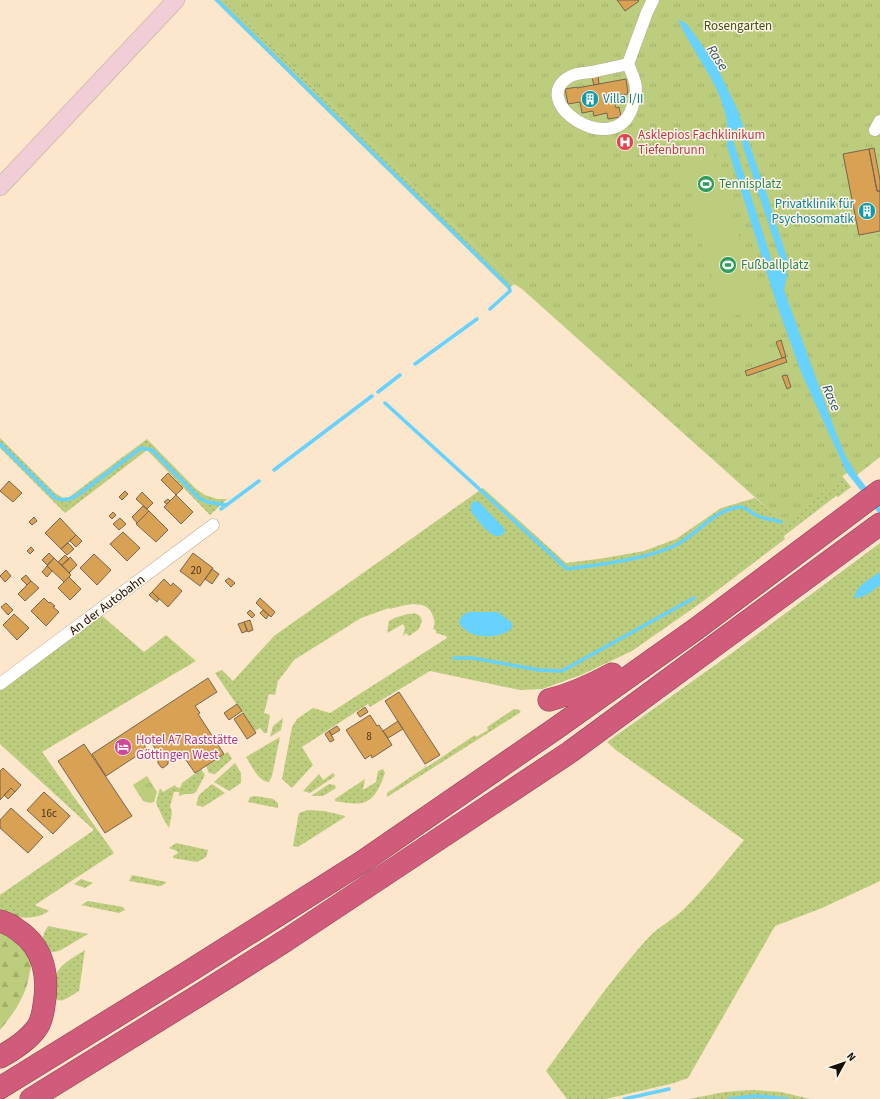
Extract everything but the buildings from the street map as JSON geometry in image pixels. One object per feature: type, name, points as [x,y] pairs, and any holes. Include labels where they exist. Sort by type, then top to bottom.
[{"type":"highway","points":[[0,1088],[362,862],[561,725],[696,629],[880,491]]},
{"type":"highway","points":[[31,1099],[279,945],[570,752],[875,528]]},
{"type":"highway","points":[[549,700],[586,688],[696,629]]},
{"type":"highway","points":[[0,921],[13,926],[25,935],[34,945],[41,957],[45,970],[46,985],[45,1001],[37,1028],[27,1038],[0,1058]]},
{"type":"highway","points":[[39,1099],[56,1084]]},
{"type":"street","points":[[0,187],[176,0]]},
{"type":"street","points":[[628,64],[572,75],[559,85],[556,93],[557,101],[569,115],[580,124],[591,128],[601,129],[614,127],[621,124],[629,115],[635,99],[636,81],[628,64],[647,12],[653,0]]},
{"type":"street","name":"An der Autobahn","points":[[0,684],[213,525]]},
{"type":"green space","points":[[214,0],[225,0],[514,284],[508,289]]},
{"type":"green space","name":"Asklepios Fachklinikum Tiefenbrunn","points":[[225,0],[880,0],[880,457],[857,475],[847,473],[844,475],[785,524],[522,289],[514,284]]},
{"type":"green space","name":"Tennisplatz","points":[[711,147],[732,211],[701,222],[679,157]]},
{"type":"green space","name":"Fußballplatz","points":[[732,213],[761,308],[724,319],[696,224]]},
{"type":"green space","points":[[769,345],[772,355],[753,361],[750,352]]},
{"type":"green space","points":[[0,438],[55,493],[63,498],[69,497],[147,439],[195,488],[205,495],[217,499],[227,499],[210,515],[147,450],[65,513],[0,448]]},
{"type":"green space","points":[[842,476],[851,487],[838,497],[836,496],[784,536],[785,539],[702,602],[632,651],[581,675],[542,689],[520,690],[430,671],[370,707],[368,704],[302,747],[313,765],[292,788],[282,779],[292,727],[297,719],[313,708],[330,713],[447,638],[446,636],[436,633],[436,630],[433,629],[434,621],[430,610],[426,607],[414,604],[389,608],[361,618],[294,660],[278,681],[275,695],[269,694],[264,713],[270,715],[267,733],[264,733],[260,728],[255,731],[215,673],[222,670],[233,681],[274,636],[483,488],[566,563],[644,551],[676,539],[721,508],[755,498],[785,523]]},
{"type":"green space","points":[[880,543],[880,881],[822,908],[775,926],[688,1078],[674,1083],[606,1099],[567,1099],[546,1071],[634,954],[652,934],[680,913],[692,901],[744,840],[617,751],[607,742],[732,653]]},
{"type":"green space","points":[[408,614],[420,616],[422,621],[419,629],[409,636],[406,633],[403,636],[405,628],[403,624],[387,633],[389,621]]},
{"type":"green space","points":[[101,615],[144,652],[166,635],[196,661],[42,752],[114,853],[35,905],[49,911],[37,916],[25,918],[0,913],[0,895],[94,830],[0,744],[0,690]]},
{"type":"green space","points":[[514,709],[521,712],[387,797],[387,793],[475,735],[476,737],[488,730],[487,727]]},
{"type":"green space","points":[[283,718],[281,730],[270,737],[273,726]]},
{"type":"green space","points":[[280,737],[272,776],[269,782],[265,781],[258,776],[246,757]]},
{"type":"green space","points":[[228,752],[232,759],[215,774],[209,773],[206,766]]},
{"type":"green space","points":[[235,763],[241,773],[241,783],[229,791],[214,782]]},
{"type":"green space","points":[[201,769],[205,775],[196,792],[179,796],[179,792],[174,792],[170,806],[172,812],[169,828],[156,803],[160,788],[163,792],[175,785],[176,787],[180,788],[182,783]]},
{"type":"green space","points":[[383,769],[385,773],[381,783],[373,797],[368,801],[354,804],[335,801],[335,799],[365,779],[363,790],[376,782],[378,771]]},
{"type":"green space","points":[[333,773],[335,776],[310,793],[303,791],[319,774],[323,780]]},
{"type":"green space","points":[[147,776],[157,792],[154,802],[150,803],[143,801],[133,785]]},
{"type":"green space","points":[[212,784],[225,793],[203,807],[196,805],[199,795]]},
{"type":"green space","points":[[329,784],[335,785],[336,788],[323,796],[311,796]]},
{"type":"green space","points":[[255,796],[273,799],[278,803],[278,808],[248,802],[250,797]]},
{"type":"green space","points":[[308,810],[324,811],[345,817],[298,847],[293,846],[299,813]]},
{"type":"green space","points":[[176,843],[208,850],[206,857],[197,862],[173,858],[173,856],[178,853],[177,851],[169,848]]},
{"type":"green space","points":[[132,875],[166,883],[158,886],[129,881]]},
{"type":"green space","points":[[81,879],[93,883],[85,888],[74,884]]},
{"type":"green space","points":[[88,901],[123,907],[125,910],[119,913],[81,905]]},
{"type":"green space","points":[[0,913],[20,914],[9,933],[19,942],[32,962],[26,987],[20,1002],[0,1030]]},
{"type":"green space","points":[[48,926],[88,934],[59,951],[47,953],[41,944]]},
{"type":"green space","points":[[85,950],[79,991],[63,1000],[57,1000],[54,998],[54,981],[58,971],[66,962]]},
{"type":"green space","points":[[752,1090],[781,1092],[810,1099],[689,1099],[725,1092]]},
{"type":"water","points":[[678,19],[687,24],[716,65],[738,111],[789,264],[784,290],[845,455],[857,475],[880,505],[880,515],[847,473],[801,372],[776,302],[727,146],[727,124],[723,104],[718,91]],"holes":[[[736,129],[740,131],[743,147],[782,265],[778,270],[775,270],[731,134],[733,130]]]},
{"type":"water","points":[[474,501],[479,502],[504,528],[505,532],[496,536],[482,526],[472,513],[471,506]]},
{"type":"water","points":[[880,572],[880,585],[865,595],[854,598],[861,586]]},
{"type":"water","points":[[470,612],[498,612],[512,623],[512,628],[500,635],[492,636],[470,633],[459,623],[463,616]]},
{"type":"waterway","points":[[217,0],[509,287],[510,291],[490,309]]},
{"type":"waterway","points":[[415,364],[477,319]]},
{"type":"waterway","points":[[378,392],[400,375]]},
{"type":"waterway","points":[[274,470],[372,396]]},
{"type":"waterway","points":[[385,403],[567,569],[622,561],[662,551],[682,542],[713,518],[729,509],[739,507],[745,508],[755,515],[781,522]]},
{"type":"waterway","points":[[0,444],[55,498],[62,500],[79,494],[141,448],[152,450],[199,498],[207,502],[227,505]]},
{"type":"waterway","points":[[221,509],[259,481]]},
{"type":"waterway","points":[[454,658],[472,658],[539,670],[562,671],[694,598]]},
{"type":"waterway","points":[[624,1099],[669,1089]]},
{"type":"waterway","points":[[729,1099],[756,1096],[787,1099]]},
{"type":"place","name":"Villa I/II","points":[[590,99]]},
{"type":"place","name":"Asklepios Fachklinikum Tiefenbrunn","points":[[625,142]]},
{"type":"place","name":"Tennisplatz","points":[[706,184]]},
{"type":"place","name":"Privatklinik für Psychosomatik","points":[[867,211]]},
{"type":"place","name":"Fußballplatz","points":[[728,265]]},
{"type":"place","name":"Hotel A7 Raststätte Göttingen West","points":[[123,747]]},
{"type":"park label","name":"Rosengarten","points":[[738,26]]},
{"type":"water label","name":"Rase","points":[[717,58]]},
{"type":"water label","name":"Rase","points":[[831,398]]}]
